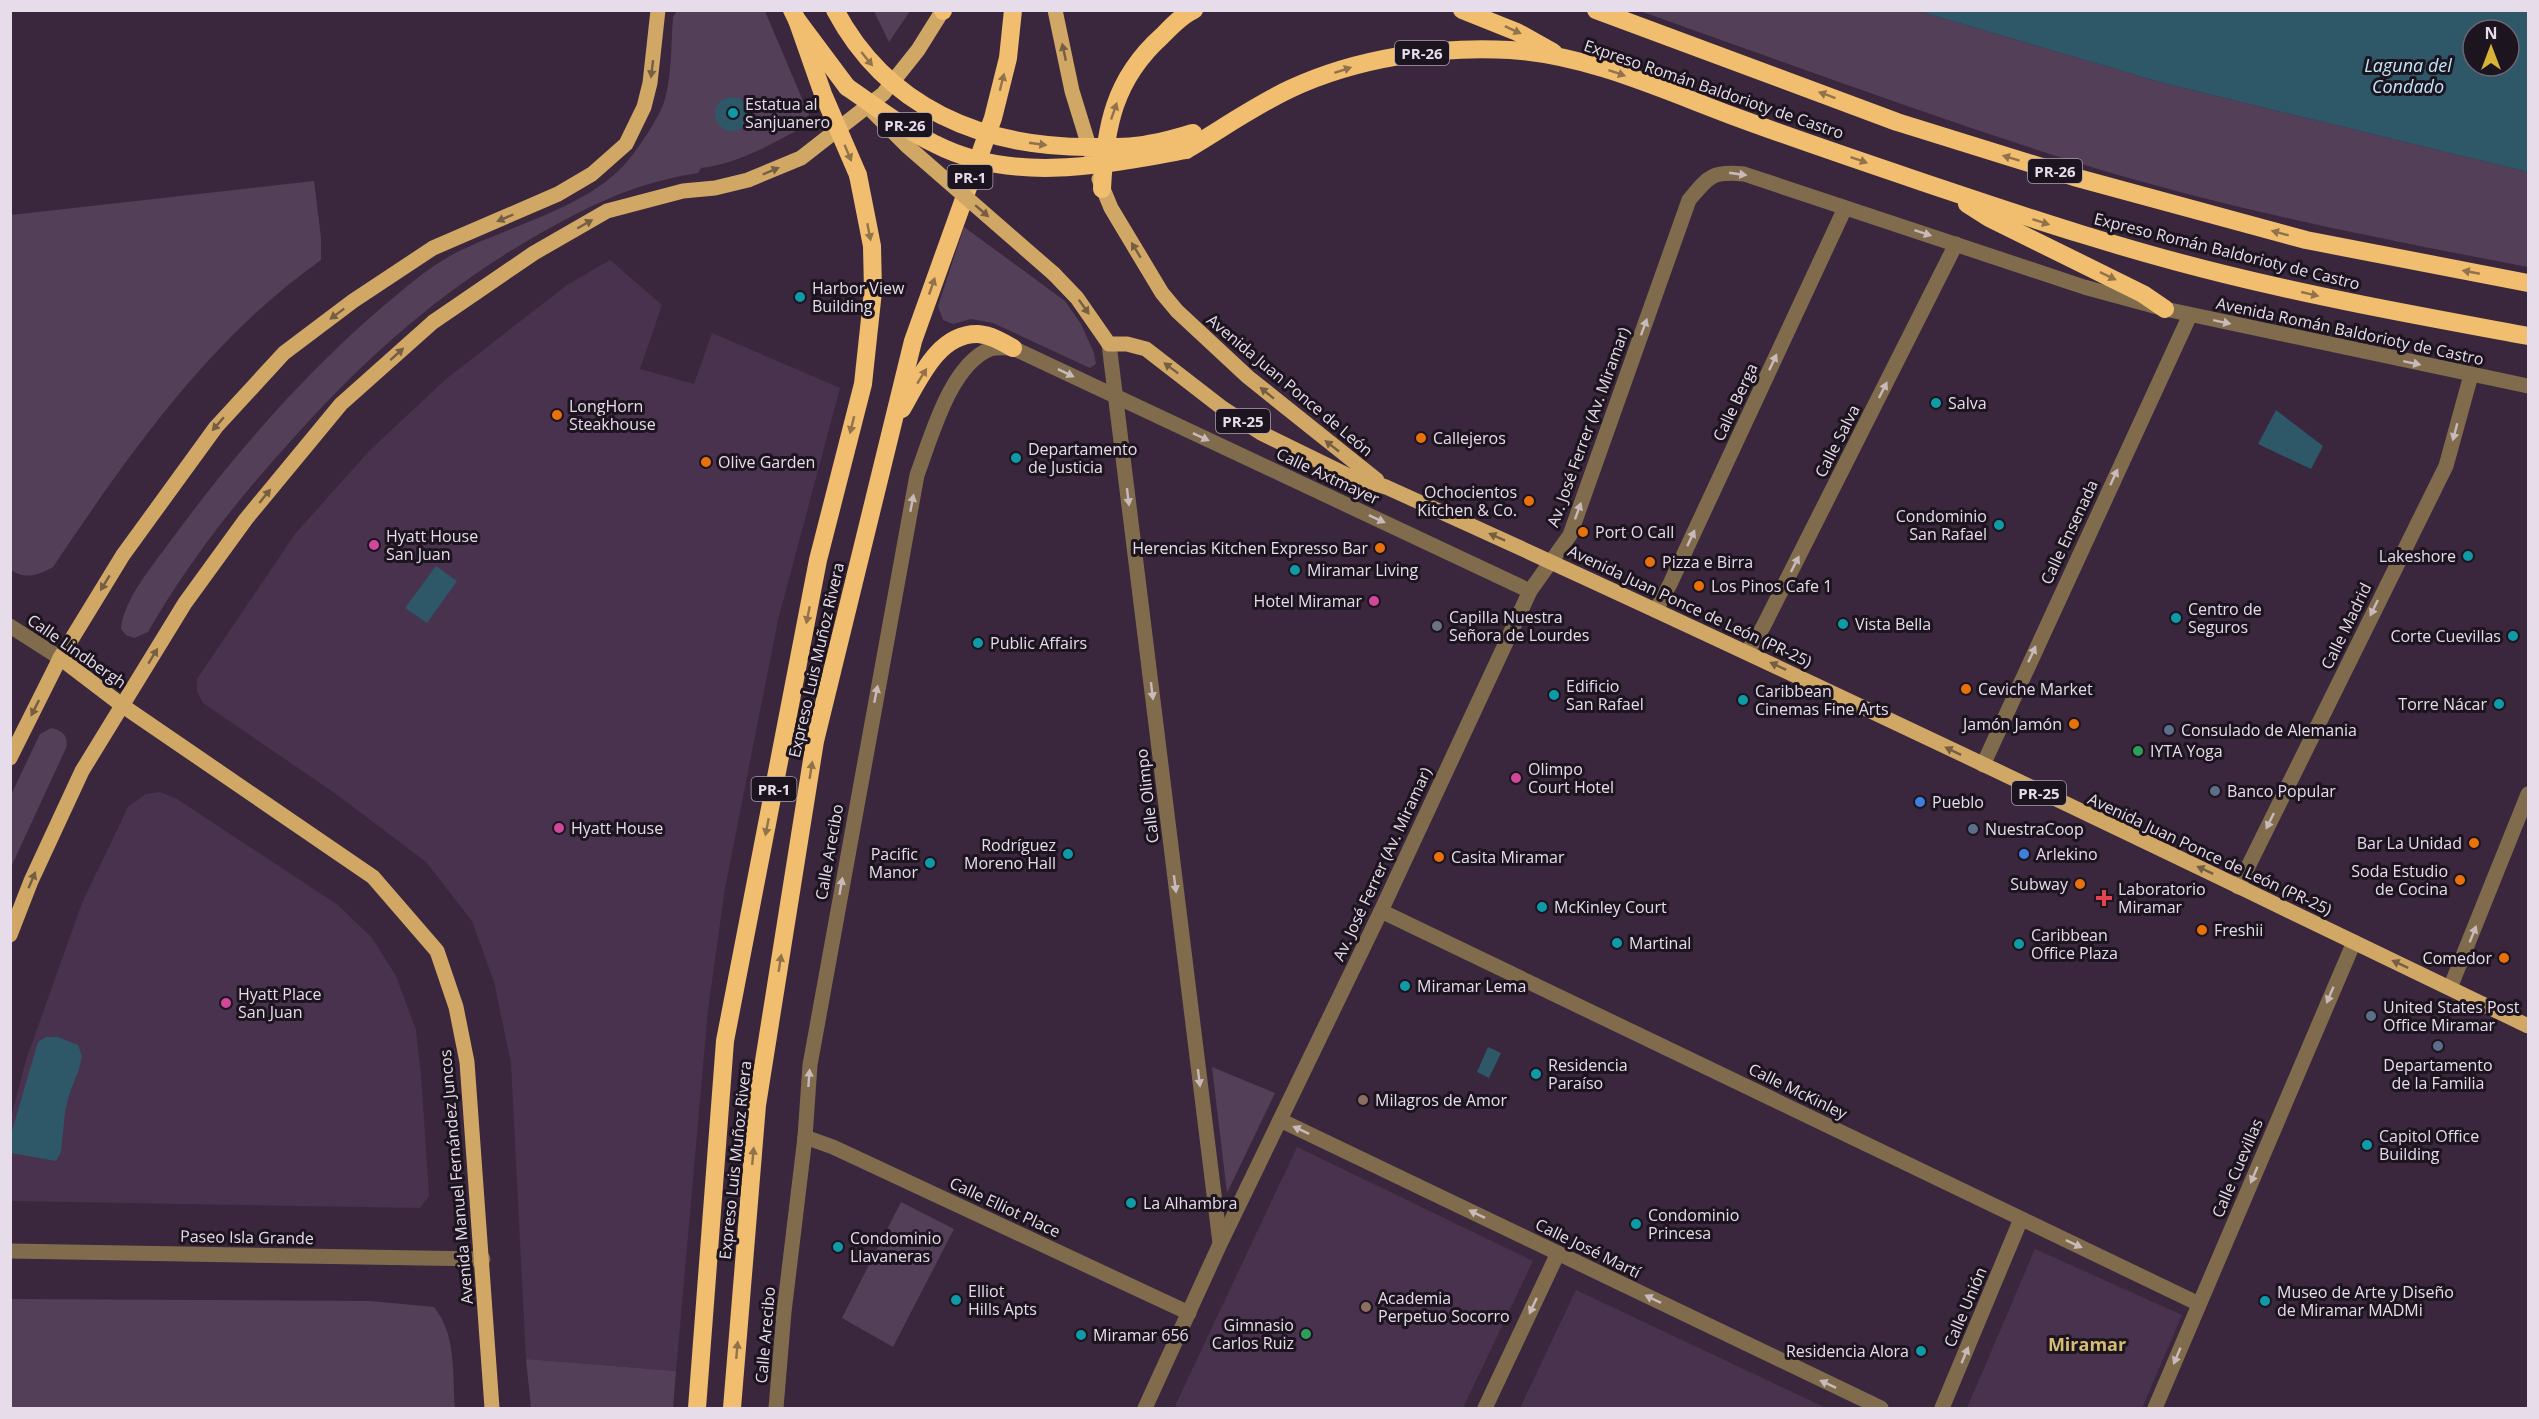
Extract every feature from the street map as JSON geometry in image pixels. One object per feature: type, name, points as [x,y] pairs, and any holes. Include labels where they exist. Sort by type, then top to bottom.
[{"type":"highway","points":[[835,10],[846,32],[871,64],[901,92],[928,110],[971,127],[1013,140],[1059,147],[1189,142]]},
{"type":"highway","name":"Expreso Luis Muñoz Rivera","points":[[732,1408],[757,1105],[813,753],[912,341],[993,118],[1008,58],[1013,10]]},
{"type":"highway","points":[[1102,189],[1104,156],[1112,112],[1130,70],[1147,49],[1173,25],[1194,10]]},
{"type":"highway","points":[[1462,10],[1517,32],[1560,57]]},
{"type":"highway","name":"Expreso Román Baldorioty de Castro","points":[[1596,10],[1898,122],[2074,177],[2306,240],[2529,283]]},
{"type":"highway","name":"PR-26","points":[[794,15],[847,87],[933,144],[966,158],[1012,167],[1074,166],[1119,162],[1189,142]]},
{"type":"highway","name":"Expreso Luis Muñoz Rivera","points":[[697,1408],[725,1041],[818,560],[863,384],[873,291],[872,246],[858,175],[823,94],[794,15]]},
{"type":"highway","name":"Expreso Román Baldorioty de Castro","points":[[1189,142],[1239,119],[1288,90],[1361,64],[1417,54],[1453,51],[1509,50],[1560,57],[1623,75],[1759,126],[2079,234],[2221,273],[2361,305],[2529,336]]},
{"type":"highway","points":[[1946,190],[1989,218],[2144,294],[2164,309]]},
{"type":"highway","points":[[892,426],[940,350],[959,338],[979,334],[994,338],[1013,348]]},
{"type":"main road","points":[[10,758],[60,658],[123,555],[209,435],[285,353],[353,302],[433,248],[558,194],[592,174],[626,144],[644,107],[651,73],[658,10]]},
{"type":"main road","name":"Avenida Juan Ponce de León","points":[[1055,10],[1072,91],[1102,189],[1162,293],[1195,330],[1259,387],[1386,487]]},
{"type":"main road","points":[[10,935],[31,881],[82,771],[185,603],[246,519],[341,404],[433,322],[534,254],[607,211],[683,191],[715,188],[748,180],[801,158],[884,94],[918,50],[943,11]]},
{"type":"main road","points":[[847,87],[906,146],[1054,274],[1077,298],[1109,344]]},
{"type":"main road","name":"PR-25","points":[[1109,344],[1127,344],[1146,349],[1261,433],[1347,475],[1386,487]]},
{"type":"main road","name":"Avenida Juan Ponce de León (PR-25)","points":[[1386,487],[1748,652],[2529,1026]]},
{"type":"main road","name":"Calle Lindbergh","points":[[60,658],[123,706]]},
{"type":"main road","name":"Avenida Manuel Fernández Juncos","points":[[123,706],[373,877],[437,951],[456,1007],[467,1062],[483,1259],[488,1379],[492,1408]]},
{"type":"street","name":"Av. José Ferrer (Av. Miramar)","points":[[1145,1408],[1220,1244],[1530,591],[1570,535],[1689,200],[1706,180],[1722,172],[1744,174],[2084,287],[2164,309]]},
{"type":"street","name":"Calle Berga","points":[[1656,610],[1845,208]]},
{"type":"street","name":"Calle Salva","points":[[1748,652],[1763,627],[1956,244]]},
{"type":"street","name":"Avenida Román Baldorioty de Castro","points":[[2164,309],[2529,386]]},
{"type":"street","name":"Calle Ensenada","points":[[1983,765],[1993,738],[2190,315]]},
{"type":"street","name":"Calle Olimpo","points":[[1109,344],[1220,1244]]},
{"type":"street","name":"Calle Axtmayer","points":[[1013,348],[1530,591]]},
{"type":"street","name":"Calle Arecibo","points":[[776,1408],[812,1053],[917,475],[944,404],[961,375],[976,358],[991,349],[1013,348]]},
{"type":"street","name":"Calle Madrid","points":[[2238,886],[2446,466],[2471,375]]},
{"type":"street","name":"Calle Lindbergh","points":[[10,626],[60,658]]},
{"type":"street","points":[[2450,988],[2529,794]]},
{"type":"street","name":"Calle McKinley","points":[[1380,911],[2199,1304]]},
{"type":"street","name":"Calle Cuevillas","points":[[2155,1408],[2354,942]]},
{"type":"street","name":"Calle José Martí","points":[[1280,1120],[1881,1408]]},
{"type":"street","name":"Calle Elliot Place","points":[[805,1137],[833,1147],[1190,1313]]},
{"type":"street","name":"Calle Unión","points":[[1942,1408],[2021,1219]]},
{"type":"street","name":"Paseo Isla Grande","points":[[10,1251],[483,1259]]},
{"type":"street","points":[[1485,1408],[1558,1253]]},
{"type":"shaded area","points":[[677,11],[765,11],[811,120],[808,124],[743,157],[701,168],[698,173],[633,189],[594,205],[554,225],[465,281],[373,356],[317,413],[231,510],[179,582],[148,632],[134,638],[126,635],[121,629],[127,607],[147,573],[193,511],[242,449],[295,390],[351,334],[406,287],[450,256],[566,206],[608,180],[625,164],[648,133],[665,99],[670,69],[673,17]]},
{"type":"shaded area","points":[[874,11],[910,11],[889,42]]},
{"type":"shaded area","points":[[1640,11],[1918,11],[2163,83],[2528,172],[2528,267],[2300,221],[2131,179],[1966,126]]},
{"type":"shaded area","points":[[314,181],[321,238],[321,260],[242,326],[207,362],[141,441],[53,567],[27,576],[11,570],[11,215]]},
{"type":"shaded area","points":[[964,227],[1065,301],[1081,324],[1094,353],[1096,364],[1090,368],[993,323],[971,319],[953,324],[943,320],[938,306]]},
{"type":"shaded area","name":"Hyatt House","points":[[610,260],[662,305],[640,369],[694,384],[712,333],[840,388],[778,620],[725,888],[708,1010],[676,1371],[526,1359],[511,1063],[494,982],[472,921],[426,862],[336,794],[203,703],[197,691],[197,679],[295,534],[370,450],[446,379],[567,285]]},
{"type":"shaded area","points":[[51,728],[64,734],[66,748],[11,867],[11,795],[40,734]]},
{"type":"shaded area","name":"Hyatt Place San Juan","points":[[160,792],[177,799],[338,905],[372,938],[396,976],[416,1030],[421,1075],[429,1196],[420,1208],[11,1201],[11,1117],[26,1060],[82,903],[128,807],[146,794]]},
{"type":"shaded area","points":[[1212,1067],[1275,1093],[1227,1193]]},
{"type":"shaded area","name":"Academia Perpetuo Socorro","points":[[1297,1147],[1533,1261],[1463,1408],[1180,1408],[1175,1406]]},
{"type":"shaded area","points":[[901,1202],[954,1229],[893,1347],[842,1318]]},
{"type":"shaded area","points":[[2035,1249],[2182,1315],[2142,1408],[1967,1408]]},
{"type":"shaded area","name":"Academia Perpetuo Socorro","points":[[1576,1290],[1824,1407],[1520,1408]]},
{"type":"shaded area","points":[[11,1299],[370,1301],[434,1307],[447,1330],[450,1343],[455,1408],[11,1408]]},
{"type":"shaded area","points":[[526,1359],[676,1371],[673,1408],[531,1408]]},
{"type":"water","name":"Laguna del Condado","points":[[1918,11],[2528,11],[2528,172],[2163,83]]},
{"type":"water","points":[[732,97],[744,102],[749,114],[744,126],[732,131],[720,126],[715,114],[720,102]]},
{"type":"water","points":[[2276,410],[2323,446],[2311,469],[2258,444]]},
{"type":"water","points":[[436,566],[457,581],[427,623],[405,608]]},
{"type":"water","points":[[46,1037],[58,1037],[78,1045],[82,1056],[69,1095],[61,1152],[56,1161],[11,1153],[11,1134],[38,1042]]},
{"type":"water","points":[[1488,1047],[1501,1053],[1489,1078],[1477,1072]]},
{"type":"place","name":"Estatua al Sanjuanero","points":[[733,113]]},
{"type":"place","name":"Harbor View Building","points":[[800,297]]},
{"type":"place","name":"Salva","points":[[1936,403]]},
{"type":"place","name":"LongHorn Steakhouse","points":[[557,415]]},
{"type":"place","name":"Callejeros","points":[[1421,438]]},
{"type":"place","name":"Departamento de Justicia","points":[[1016,458]]},
{"type":"place","name":"Olive Garden","points":[[706,462]]},
{"type":"place","name":"Ochocientos Kitchen & Co.","points":[[1529,501]]},
{"type":"place","name":"Condominio San Rafael","points":[[1999,525]]},
{"type":"place","name":"Port O Call","points":[[1583,532]]},
{"type":"place","name":"Hyatt House San Juan","points":[[374,545]]},
{"type":"place","name":"Herencias Kitchen Expresso Bar","points":[[1380,548]]},
{"type":"place","name":"Lakeshore","points":[[2468,556]]},
{"type":"place","name":"Pizza e Birra","points":[[1650,562]]},
{"type":"place","name":"Miramar Living","points":[[1295,570]]},
{"type":"place","name":"Los Pinos Cafe 1","points":[[1699,586]]},
{"type":"place","name":"Hotel Miramar","points":[[1374,601]]},
{"type":"place","name":"Centro de Seguros","points":[[2176,618]]},
{"type":"place","name":"Vista Bella","points":[[1843,624]]},
{"type":"place","name":"Capilla Nuestra Señora de Lourdes","points":[[1437,626]]},
{"type":"place","name":"Corte Cuevillas","points":[[2513,636]]},
{"type":"place","name":"Public Affairs","points":[[978,643]]},
{"type":"place","name":"Ceviche Market","points":[[1966,689]]},
{"type":"place","name":"Edificio San Rafael","points":[[1554,695]]},
{"type":"place","name":"Caribbean Cinemas Fine Arts","points":[[1743,700]]},
{"type":"place","name":"Torre Nácar","points":[[2499,704]]},
{"type":"place","name":"Jamón Jamón","points":[[2074,724]]},
{"type":"place","name":"Consulado de Alemania","points":[[2169,730]]},
{"type":"place","name":"IYTA Yoga","points":[[2138,751]]},
{"type":"place","name":"Olimpo Court Hotel","points":[[1516,778]]},
{"type":"place","name":"Banco Popular","points":[[2215,791]]},
{"type":"place","name":"Pueblo","points":[[1920,802]]},
{"type":"place","name":"Hyatt House","points":[[559,828]]},
{"type":"place","name":"NuestraCoop","points":[[1973,829]]},
{"type":"place","name":"Bar La Unidad","points":[[2474,843]]},
{"type":"place","name":"Rodríguez Moreno Hall","points":[[1068,854]]},
{"type":"place","name":"Arlekino","points":[[2024,854]]},
{"type":"place","name":"Casita Miramar","points":[[1439,857]]},
{"type":"place","name":"Pacific Manor","points":[[930,863]]},
{"type":"place","name":"Soda Estudio de Cocina","points":[[2460,880]]},
{"type":"place","name":"Subway","points":[[2080,884]]},
{"type":"place","name":"Laboratorio Miramar","points":[[2104,898]]},
{"type":"place","name":"McKinley Court","points":[[1542,907]]},
{"type":"place","name":"Freshii","points":[[2202,930]]},
{"type":"place","name":"Martinal","points":[[1617,943]]},
{"type":"place","name":"Caribbean Office Plaza","points":[[2019,944]]},
{"type":"place","name":"Comedor","points":[[2504,958]]},
{"type":"place","name":"Miramar Lema","points":[[1405,986]]},
{"type":"place","name":"Hyatt Place San Juan","points":[[226,1003]]},
{"type":"place","name":"United States Post Office Miramar","points":[[2371,1016]]},
{"type":"place","name":"Departamento de la Familia","points":[[2438,1046]]},
{"type":"place","name":"Residencia Paraíso","points":[[1536,1074]]},
{"type":"place","name":"Milagros de Amor","points":[[1363,1100]]},
{"type":"place","name":"Capitol Office Building","points":[[2367,1145]]},
{"type":"place","name":"La Alhambra","points":[[1131,1203]]},
{"type":"place","name":"Condominio Princesa","points":[[1636,1224]]},
{"type":"place","name":"Condominio Llavaneras","points":[[838,1247]]},
{"type":"place","name":"Elliot Hills Apts","points":[[956,1300]]},
{"type":"place","name":"Museo de Arte y Diseño de Miramar MADMi","points":[[2265,1301]]},
{"type":"place","name":"Academia Perpetuo Socorro","points":[[1366,1307]]},
{"type":"place","name":"Gimnasio Carlos Ruiz","points":[[1306,1334]]},
{"type":"place","name":"Miramar 656","points":[[1081,1335]]},
{"type":"place","name":"Residencia Alora","points":[[1921,1351]]},
{"type":"district","name":"Miramar","points":[[2087,1344]]}]
